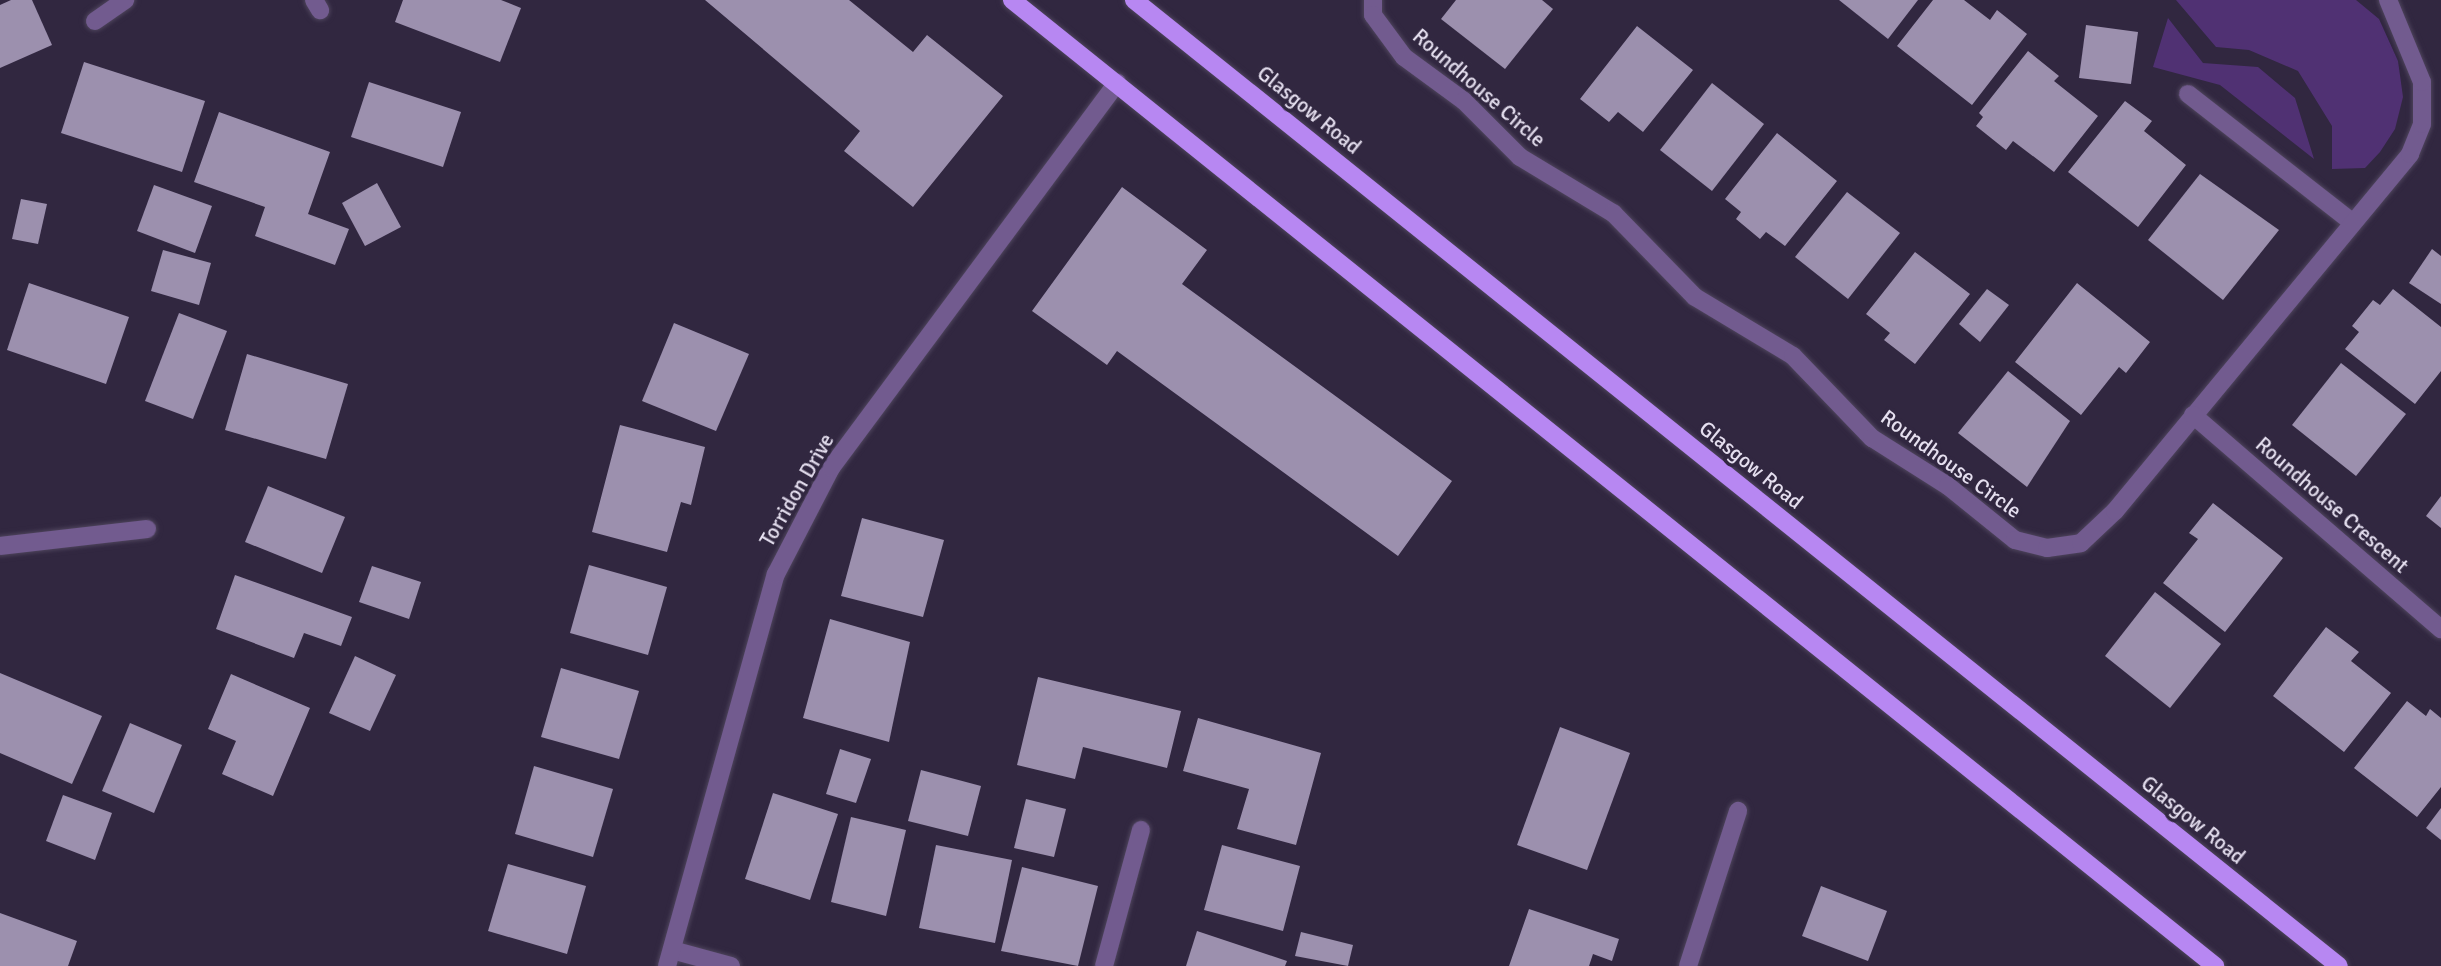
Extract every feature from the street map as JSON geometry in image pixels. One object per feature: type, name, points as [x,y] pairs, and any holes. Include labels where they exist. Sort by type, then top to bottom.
[{"type":"main road","points":[[1012,0],[2215,966]]},
{"type":"main road","name":"Glasgow Road","points":[[1134,0],[2339,966]]},
{"type":"street","points":[[95,21],[125,0]]},
{"type":"street","name":"Roundhouse Circle","points":[[1373,0],[1373,15],[1404,57],[1464,102],[1520,157],[1613,213],[1695,297],[1793,356],[1872,438],[1948,485],[2015,540],[2048,548],[2081,543],[2115,511],[2410,154],[2421,124],[2421,82],[2388,0]]},
{"type":"street","name":"Torridon Drive","points":[[730,966],[669,958],[776,574],[831,468],[1117,83]]},
{"type":"street","points":[[2188,94],[2353,223]]},
{"type":"street","name":"Roundhouse Crescent","points":[[2193,415],[2441,629]]},
{"type":"street","points":[[0,545],[147,529]]},
{"type":"street","points":[[1688,966],[1738,811]]},
{"type":"street","points":[[1104,966],[1141,830]]},
{"type":"shaded area","points":[[2176,0],[2356,0],[2379,19],[2398,61],[2403,97],[2395,129],[2380,152],[2365,168],[2332,169],[2332,126],[2298,71],[2249,50],[2216,47]]},
{"type":"shaded area","points":[[2168,18],[2203,63],[2258,67],[2295,98],[2314,159],[2220,85],[2153,67]]},
{"type":"building","points":[[11,0],[32,0],[52,45],[0,68],[0,5]]},
{"type":"building","points":[[403,0],[501,0],[521,8],[500,62],[395,22]]},
{"type":"building","points":[[705,0],[849,0],[913,52],[927,35],[1003,96],[913,207],[844,151],[860,131]]},
{"type":"building","points":[[1456,0],[1542,0],[1553,9],[1505,69],[1441,19]]},
{"type":"building","points":[[1839,0],[1918,0],[1888,39]]},
{"type":"building","points":[[1933,0],[1964,0],[1990,20],[1997,10],[2027,34],[1972,105],[1897,46]]},
{"type":"building","points":[[2086,25],[2138,32],[2131,84],[2079,78]]},
{"type":"building","points":[[1637,26],[1693,70],[1643,132],[1618,112],[1609,122],[1580,99]]},
{"type":"building","points":[[2028,51],[2059,76],[2054,81],[2098,116],[2054,172],[2013,141],[2006,150],[1976,126],[1983,117],[1979,113]]},
{"type":"building","points":[[84,62],[205,101],[182,172],[61,133]]},
{"type":"building","points":[[369,82],[461,112],[443,167],[351,137]]},
{"type":"building","points":[[1712,83],[1764,124],[1712,191],[1660,150]]},
{"type":"building","points":[[2125,101],[2152,121],[2144,131],[2186,165],[2138,227],[2068,172]]},
{"type":"building","points":[[219,112],[330,152],[308,214],[349,229],[335,265],[255,236],[265,207],[194,182]]},
{"type":"building","points":[[1777,133],[1837,181],[1785,246],[1766,232],[1760,239],[1736,219],[1741,212],[1725,199]]},
{"type":"building","points":[[2200,174],[2279,230],[2223,300],[2148,240]]},
{"type":"building","points":[[377,183],[401,227],[365,246],[342,203]]},
{"type":"building","points":[[154,185],[212,206],[195,253],[137,231]]},
{"type":"building","points":[[1122,187],[1207,250],[1182,284],[1452,481],[1398,556],[1117,351],[1107,365],[1032,311]]},
{"type":"building","points":[[1847,192],[1900,233],[1848,299],[1795,257]]},
{"type":"building","points":[[21,199],[47,204],[38,244],[12,239]]},
{"type":"building","points":[[2432,249],[2441,256],[2441,304],[2409,283]]},
{"type":"building","points":[[163,250],[211,263],[199,305],[151,291]]},
{"type":"building","points":[[1915,252],[1970,294],[1915,364],[1884,340],[1890,333],[1866,314]]},
{"type":"building","points":[[29,283],[129,317],[106,384],[7,350]]},
{"type":"building","points":[[2077,283],[2150,342],[2126,373],[2119,367],[2081,415],[2015,362]]},
{"type":"building","points":[[1987,289],[2009,305],[1980,342],[1959,324]]},
{"type":"building","points":[[2393,289],[2441,327],[2441,371],[2415,404],[2345,349],[2359,332],[2352,326],[2373,300],[2380,305]]},
{"type":"building","points":[[179,313],[227,331],[193,419],[145,401]]},
{"type":"building","points":[[674,323],[749,354],[716,431],[642,401]]},
{"type":"building","points":[[247,354],[348,384],[326,459],[225,430]]},
{"type":"building","points":[[2341,363],[2406,414],[2356,476],[2292,425]]},
{"type":"building","points":[[2008,371],[2070,421],[2027,487],[1958,433]]},
{"type":"building","points":[[620,425],[705,447],[691,505],[681,502],[667,552],[592,532]]},
{"type":"building","points":[[268,486],[345,517],[322,573],[245,542]]},
{"type":"building","points":[[2441,496],[2441,528],[2426,516]]},
{"type":"building","points":[[2213,503],[2283,558],[2225,632],[2163,583],[2198,539],[2189,533]]},
{"type":"building","points":[[862,518],[944,540],[923,617],[841,596]]},
{"type":"building","points":[[589,565],[667,587],[648,655],[570,633]]},
{"type":"building","points":[[372,566],[421,582],[409,619],[359,602]]},
{"type":"building","points":[[235,575],[352,617],[341,646],[304,633],[294,658],[216,629]]},
{"type":"building","points":[[2155,592],[2221,644],[2170,708],[2105,656]]},
{"type":"building","points":[[830,619],[910,642],[889,742],[803,718]]},
{"type":"building","points":[[2326,627],[2359,652],[2351,661],[2391,693],[2344,752],[2273,696]]},
{"type":"building","points":[[355,656],[396,675],[370,731],[329,713]]},
{"type":"building","points":[[561,668],[639,691],[619,759],[541,737]]},
{"type":"building","points":[[0,673],[102,716],[72,784],[0,753]]},
{"type":"building","points":[[231,674],[310,708],[273,796],[222,774],[236,741],[208,729]]},
{"type":"building","points":[[1038,677],[1181,711],[1167,768],[1083,747],[1075,779],[1017,765]]},
{"type":"building","points":[[2407,701],[2426,716],[2430,709],[2441,718],[2441,787],[2417,817],[2354,768]]},
{"type":"building","points":[[1198,718],[1321,753],[1296,845],[1237,829],[1249,789],[1183,771]]},
{"type":"building","points":[[130,723],[182,745],[154,813],[102,791]]},
{"type":"building","points":[[1560,727],[1630,753],[1587,870],[1517,845]]},
{"type":"building","points":[[840,749],[871,759],[856,803],[826,794]]},
{"type":"building","points":[[534,766],[613,789],[593,857],[515,834]]},
{"type":"building","points":[[921,770],[981,786],[968,836],[908,821]]},
{"type":"building","points":[[773,793],[838,814],[810,900],[745,879]]},
{"type":"building","points":[[63,795],[112,813],[95,860],[46,841]]},
{"type":"building","points":[[1026,799],[1066,809],[1054,857],[1014,848]]},
{"type":"building","points":[[2441,808],[2441,840],[2426,828]]},
{"type":"building","points":[[851,817],[906,830],[886,916],[831,902]]},
{"type":"building","points":[[936,845],[1012,860],[995,943],[919,928]]},
{"type":"building","points":[[1222,845],[1300,866],[1283,931],[1204,910]]},
{"type":"building","points":[[508,864],[586,886],[567,954],[488,931]]},
{"type":"building","points":[[1022,867],[1098,886],[1078,966],[1001,951]]},
{"type":"building","points":[[1821,886],[1887,911],[1868,961],[1802,936]]},
{"type":"building","points":[[1529,909],[1619,939],[1612,961],[1593,954],[1589,966],[1509,966]]},
{"type":"building","points":[[0,913],[77,941],[68,966],[0,966]]},
{"type":"building","points":[[1197,931],[1287,961],[1285,966],[1186,966]]},
{"type":"building","points":[[1301,932],[1353,945],[1348,966],[1295,956]]}]
